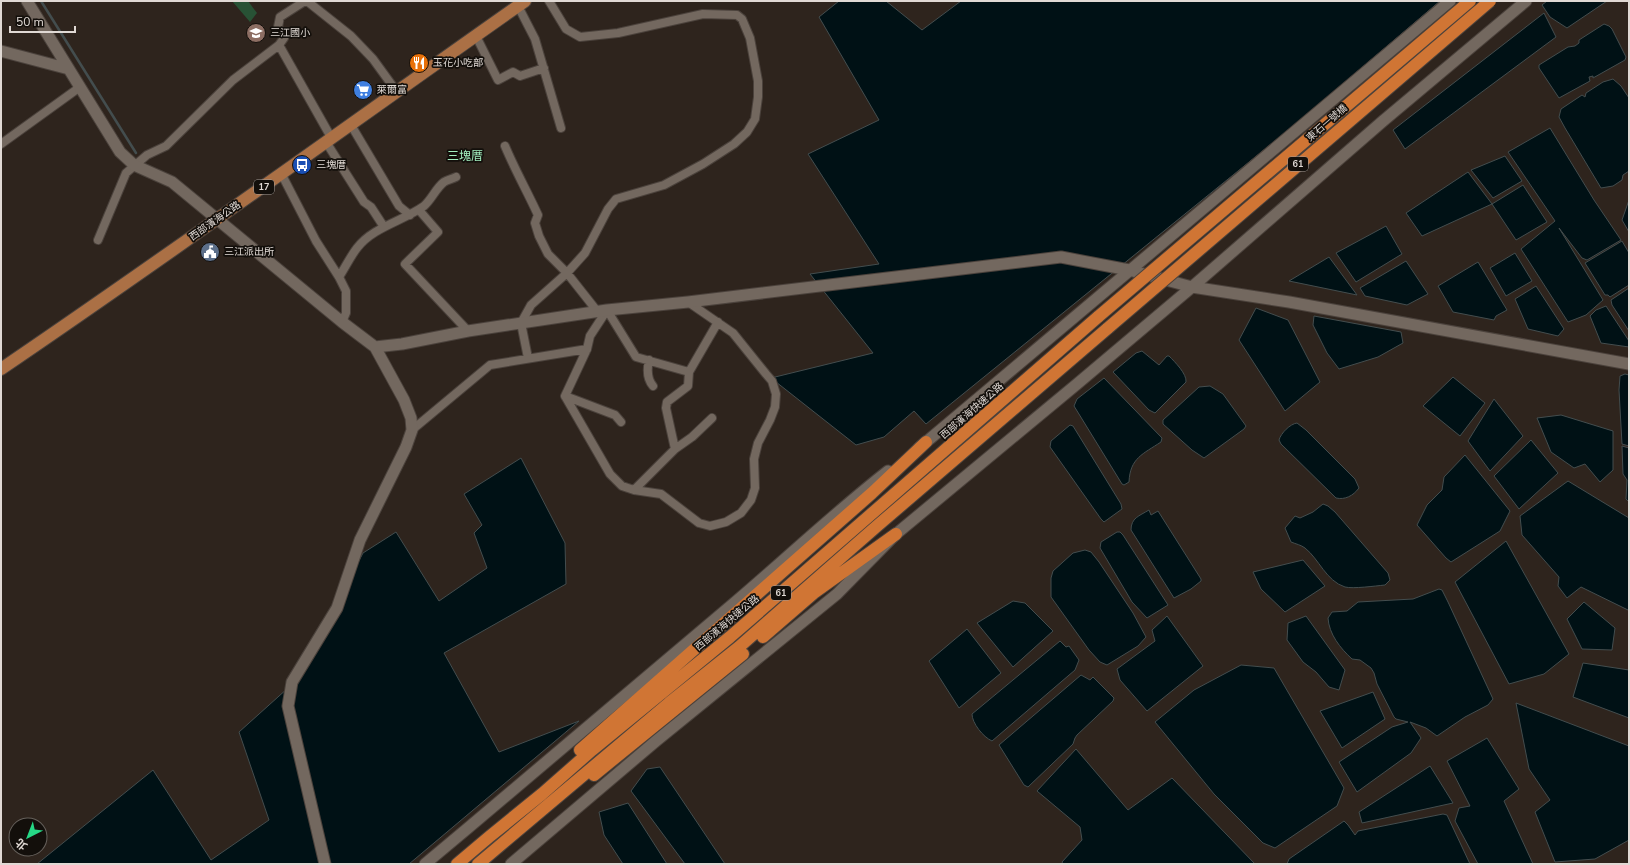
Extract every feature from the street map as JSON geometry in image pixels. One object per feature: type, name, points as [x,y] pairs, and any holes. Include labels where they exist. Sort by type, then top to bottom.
[{"type":"highway","name":"東石一號橋","points":[[1099,316],[1470,1]]},
{"type":"highway","name":"東石一號橋","points":[[497,847],[669,703],[739,648],[877,526],[1490,1]]},
{"type":"highway","name":"西部濱海快速公路","points":[[457,864],[542,794],[592,750],[730,637],[1099,316]]},
{"type":"highway","points":[[488,837],[532,793],[594,737],[855,509],[926,442]]},
{"type":"highway","points":[[497,847],[612,762],[731,664],[815,592],[896,534]]},
{"type":"highway","name":"61","points":[[478,864],[497,847]]},
{"type":"main road","name":"西部濱海公路","points":[[1,369],[217,220],[521,3]]},
{"type":"street","points":[[27,1],[120,152],[134,165],[172,182],[342,322],[375,347],[404,400],[411,418],[412,430],[406,447],[360,540],[337,608],[292,682],[288,706],[325,864]]},
{"type":"street","points":[[98,240],[126,173],[147,155],[166,146],[233,80],[280,44],[284,38],[278,27],[280,17],[306,1],[351,36],[373,59],[397,92]]},
{"type":"street","points":[[528,358],[521,323],[531,305],[567,272],[585,253],[608,209],[616,199],[664,185],[703,164],[734,144],[747,132],[755,119],[758,82],[750,38],[742,19],[737,15],[703,14],[618,33],[580,37],[566,29],[550,1]]},
{"type":"street","points":[[425,864],[659,667],[850,500],[926,442],[1450,1]]},
{"type":"street","points":[[511,864],[656,741],[837,594],[896,534],[1192,287],[1383,121],[1526,1]]},
{"type":"street","points":[[521,3],[535,39],[561,128]]},
{"type":"street","points":[[476,36],[498,80],[513,72],[520,76],[544,68]]},
{"type":"street","points":[[280,44],[329,140],[364,202],[371,207],[384,227]]},
{"type":"street","points":[[1,51],[69,69]]},
{"type":"street","points":[[1,144],[80,87]]},
{"type":"street","points":[[352,124],[399,206],[410,215]]},
{"type":"street","points":[[505,146],[518,177],[523,183],[538,214],[535,223],[548,254],[602,310],[636,357],[689,372]]},
{"type":"street","points":[[282,174],[316,241],[339,277],[346,291],[346,313],[342,322]]},
{"type":"street","points":[[339,277],[356,248],[364,240],[384,227],[419,210],[429,202],[444,182],[456,177]]},
{"type":"street","points":[[419,210],[438,232],[405,264],[468,331]]},
{"type":"street","points":[[375,347],[402,344],[468,331],[602,310],[688,302],[1061,257],[1129,270],[1192,287],[1289,302],[1629,364]]},
{"type":"street","points":[[565,396],[610,474],[622,486],[634,490],[661,494],[699,523],[710,526],[726,522],[741,513],[751,500],[755,488],[754,459],[758,443],[775,407],[776,394],[772,381],[733,333],[688,302]]},
{"type":"street","points":[[565,396],[587,349],[590,336],[602,310]]},
{"type":"street","points":[[675,449],[666,408],[667,402],[688,386],[689,372],[718,322]]},
{"type":"street","points":[[412,430],[490,365],[587,349]]},
{"type":"street","points":[[649,360],[647,369],[650,382],[653,386]]},
{"type":"street","points":[[565,396],[615,415],[621,422]]},
{"type":"street","points":[[634,490],[675,449],[692,437],[712,418]]},
{"type":"green space","points":[[232,1],[248,1],[257,13],[250,22]]},
{"type":"shaded area","points":[[839,1],[886,1],[922,30],[961,1],[1440,1],[1291,128],[926,424],[914,411],[884,437],[856,445],[771,378],[873,353],[810,274],[879,264],[808,154],[879,120],[819,17]]},
{"type":"shaded area","points":[[1547,1],[1607,1],[1567,28],[1550,17],[1542,5]]},
{"type":"shaded area","points":[[1544,13],[1556,37],[1405,149],[1393,130]]},
{"type":"shaded area","points":[[1604,24],[1612,29],[1626,57],[1625,60],[1593,78],[1593,76],[1589,77],[1590,81],[1559,98],[1539,68],[1539,65],[1568,47],[1575,46],[1579,43],[1579,40]]},
{"type":"shaded area","points":[[1613,79],[1621,86],[1629,98],[1629,171],[1623,175],[1622,180],[1613,186],[1601,188],[1559,117],[1561,109],[1582,95],[1585,97],[1586,93],[1603,82]]},
{"type":"shaded area","points":[[1550,128],[1594,200],[1621,240],[1587,260],[1582,258],[1559,228],[1603,300],[1586,315],[1568,322],[1521,249],[1555,221],[1508,152]]},
{"type":"shaded area","points":[[1505,156],[1522,181],[1493,198],[1471,170]]},
{"type":"shaded area","points":[[1468,172],[1492,204],[1422,236],[1406,213]]},
{"type":"shaded area","points":[[1523,185],[1547,222],[1516,240],[1492,204]]},
{"type":"shaded area","points":[[1629,200],[1629,232],[1622,220]]},
{"type":"shaded area","points":[[1386,226],[1402,254],[1356,282],[1336,253]]},
{"type":"shaded area","points":[[1622,241],[1629,253],[1629,285],[1610,297],[1605,295],[1585,263]]},
{"type":"shaded area","points":[[1515,253],[1532,281],[1506,296],[1490,268]]},
{"type":"shaded area","points":[[1329,257],[1357,295],[1289,281]]},
{"type":"shaded area","points":[[1406,261],[1428,294],[1407,305],[1365,296],[1360,288]]},
{"type":"shaded area","points":[[1478,262],[1507,310],[1496,316],[1494,320],[1453,312],[1438,286]]},
{"type":"shaded area","points":[[1536,286],[1564,329],[1558,336],[1528,329],[1515,299]]},
{"type":"shaded area","points":[[1629,288],[1629,331],[1612,305],[1611,300]]},
{"type":"shaded area","points":[[1606,306],[1629,341],[1629,347],[1601,343],[1590,316],[1596,310]]},
{"type":"shaded area","points":[[1256,308],[1288,320],[1320,382],[1285,411],[1239,340]]},
{"type":"shaded area","points":[[1314,316],[1401,332],[1403,343],[1378,357],[1339,369],[1327,353],[1313,325]]},
{"type":"shaded area","points":[[1142,351],[1159,365],[1167,356],[1169,356],[1180,368],[1186,379],[1186,382],[1155,413],[1149,410],[1113,372],[1136,353]]},
{"type":"shaded area","points":[[1625,374],[1629,375],[1629,446],[1622,444],[1619,390],[1620,376]]},
{"type":"shaded area","points":[[1453,377],[1485,403],[1460,436],[1423,406]]},
{"type":"shaded area","points":[[1104,378],[1162,438],[1161,442],[1143,454],[1135,462],[1132,467],[1129,482],[1124,485],[1074,406],[1077,399]]},
{"type":"shaded area","points":[[1210,386],[1223,394],[1246,426],[1204,458],[1192,450],[1163,424],[1163,420],[1199,387]]},
{"type":"shaded area","points":[[1494,399],[1523,436],[1490,471],[1468,441]]},
{"type":"shaded area","points":[[1561,415],[1613,431],[1613,470],[1600,482],[1585,464],[1574,468],[1551,452],[1537,418]]},
{"type":"shaded area","points":[[1297,423],[1306,430],[1355,479],[1359,488],[1349,497],[1336,498],[1281,444],[1279,440],[1280,437],[1289,427]]},
{"type":"shaded area","points":[[1070,425],[1073,426],[1121,504],[1122,509],[1104,522],[1050,447],[1051,441]]},
{"type":"shaded area","points":[[1531,440],[1558,473],[1519,509],[1494,476]]},
{"type":"shaded area","points":[[1622,446],[1629,448],[1629,502],[1626,499],[1627,480],[1623,474]]},
{"type":"shaded area","points":[[1465,455],[1510,511],[1500,531],[1451,562],[1417,525],[1427,505],[1442,490],[1444,477]]},
{"type":"shaded area","points":[[521,458],[565,543],[566,584],[444,653],[499,752],[579,721],[409,864],[37,864],[46,857],[48,857],[48,855],[153,770],[211,860],[269,820],[239,732],[298,679],[363,553],[396,532],[439,601],[487,568],[474,533],[482,525],[464,494]]},
{"type":"shaded area","points":[[1568,481],[1629,518],[1628,610],[1581,587],[1567,598],[1558,586],[1559,577],[1522,535],[1520,516]]},
{"type":"shaded area","points":[[1323,504],[1335,512],[1388,573],[1390,580],[1385,585],[1353,588],[1338,584],[1328,575],[1305,548],[1291,542],[1285,528],[1295,516],[1300,518],[1313,512]]},
{"type":"shaded area","points":[[1149,510],[1151,515],[1158,511],[1201,579],[1201,581],[1191,589],[1174,598],[1131,530],[1134,520]]},
{"type":"shaded area","points":[[1117,532],[1120,532],[1123,535],[1168,605],[1147,618],[1132,602],[1100,548],[1101,542]]},
{"type":"shaded area","points":[[1506,541],[1569,654],[1544,674],[1509,684],[1455,582]]},
{"type":"shaded area","points":[[1085,550],[1091,552],[1099,562],[1133,613],[1146,637],[1138,646],[1107,665],[1100,662],[1089,650],[1051,597],[1051,578],[1053,571],[1073,553]]},
{"type":"shaded area","points":[[1303,560],[1325,586],[1285,612],[1261,589],[1253,572]]},
{"type":"shaded area","points":[[1439,589],[1442,590],[1448,602],[1493,699],[1488,705],[1465,717],[1437,736],[1426,728],[1410,722],[1421,738],[1411,753],[1357,792],[1339,762],[1392,727],[1408,722],[1396,719],[1394,717],[1377,684],[1371,668],[1360,660],[1352,659],[1343,650],[1330,630],[1328,618],[1332,612],[1347,611],[1358,602],[1413,599]]},
{"type":"shaded area","points":[[1013,601],[1025,603],[1053,631],[1013,667],[977,623]]},
{"type":"shaded area","points":[[1584,602],[1615,628],[1612,650],[1582,649],[1567,619]]},
{"type":"shaded area","points":[[1167,616],[1203,666],[1147,711],[1120,680],[1117,669],[1155,641],[1152,630]]},
{"type":"shaded area","points":[[1306,616],[1345,670],[1339,690],[1329,687],[1316,672],[1303,662],[1287,640],[1288,623]]},
{"type":"shaded area","points":[[967,629],[1001,673],[959,708],[929,661]]},
{"type":"shaded area","points":[[1060,641],[1066,647],[1069,646],[1079,660],[1075,670],[992,741],[989,739],[976,725],[972,718],[972,714]]},
{"type":"shaded area","points":[[1583,663],[1629,670],[1629,718],[1573,697]]},
{"type":"shaded area","points":[[1241,665],[1274,668],[1344,788],[1337,806],[1275,848],[1263,843],[1214,794],[1155,722],[1194,690]]},
{"type":"shaded area","points":[[1081,675],[1090,680],[1093,677],[1114,698],[1113,701],[1077,735],[1073,744],[1028,787],[1024,785],[999,745]]},
{"type":"shaded area","points":[[1373,692],[1385,719],[1342,748],[1320,711]]},
{"type":"shaded area","points":[[1516,703],[1629,746],[1629,840],[1595,859],[1555,862],[1535,812],[1550,800],[1529,769]]},
{"type":"shaded area","points":[[1487,738],[1519,789],[1504,801],[1533,864],[1478,864],[1455,821],[1459,808],[1470,806],[1447,761]]},
{"type":"shaded area","points":[[1076,749],[1128,810],[1172,778],[1255,864],[1063,864],[1062,862],[1082,840],[1080,827],[1037,791]]},
{"type":"shaded area","points":[[1430,766],[1453,803],[1362,823],[1359,812]]},
{"type":"shaded area","points":[[660,767],[725,864],[685,864],[631,791],[647,769]]},
{"type":"shaded area","points":[[628,803],[667,864],[623,864],[604,835],[599,812]]},
{"type":"shaded area","points":[[1443,814],[1447,815],[1470,864],[1287,864],[1289,859],[1344,821],[1355,835],[1358,831]]},
{"type":"waterway","points":[[41,1],[136,153]]},
{"type":"place","name":"三江國小","points":[[256,33]]},
{"type":"place","name":"玉花小吃部","points":[[419,63]]},
{"type":"place","name":"萊爾富","points":[[363,90]]},
{"type":"place","name":"三塊厝","points":[[302,165]]},
{"type":"place","name":"三江派出所","points":[[210,252]]},
{"type":"district","name":"三塊厝","points":[[465,156]]}]
